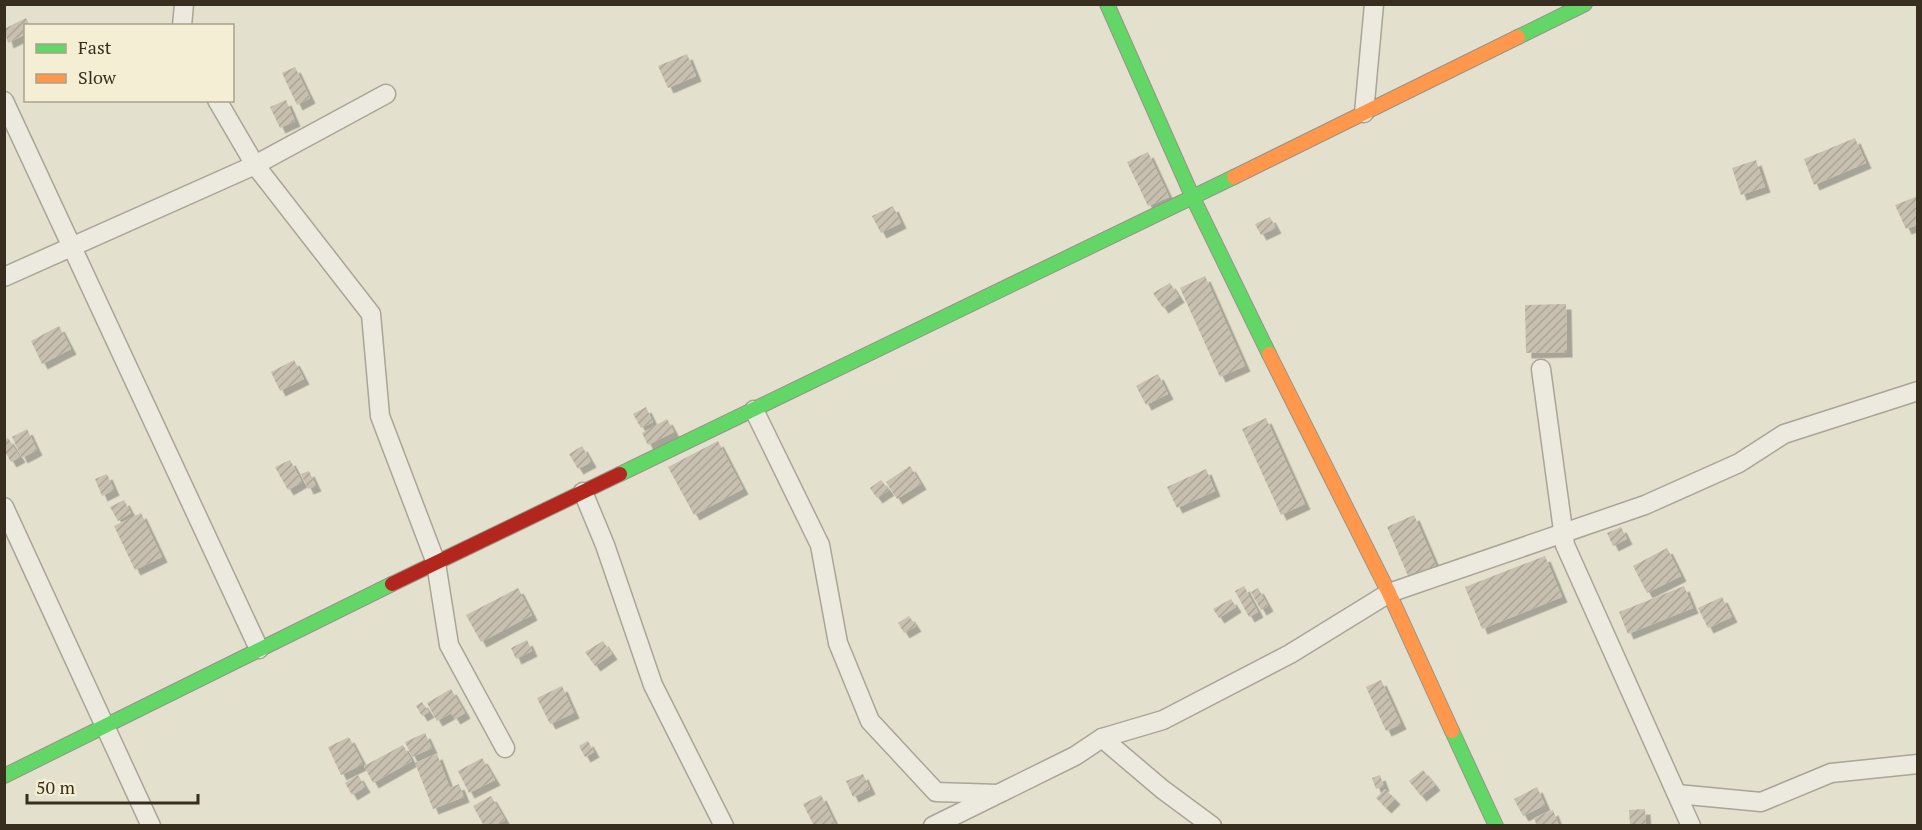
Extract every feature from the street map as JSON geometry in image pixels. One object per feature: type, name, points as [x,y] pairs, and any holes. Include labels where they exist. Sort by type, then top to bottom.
[{"type":"street","points":[[182,24],[184,4]]},
{"type":"street","points":[[1107,4],[1193,198],[1342,504],[1389,592],[1496,825]]},
{"type":"street","points":[[1364,113],[1374,4]]},
{"type":"street","points":[[4,776],[259,649],[1193,198],[1586,4]]},
{"type":"street","points":[[4,277],[71,245],[255,165],[386,94]]},
{"type":"street","points":[[4,101],[259,649]]},
{"type":"street","points":[[218,102],[255,165],[371,314],[380,416],[436,563],[449,645],[505,748]]},
{"type":"street","points":[[1541,369],[1563,535],[1691,825]]},
{"type":"street","points":[[933,825],[1075,756],[1102,738],[1163,720],[1290,654],[1389,592],[1563,535],[1645,505],[1729,468],[1784,434],[1917,391]]},
{"type":"street","points":[[754,410],[820,545],[838,643],[870,721],[936,792],[998,794]]},
{"type":"street","points":[[583,492],[605,545],[653,685],[724,825]]},
{"type":"street","points":[[4,507],[151,825]]},
{"type":"street","points":[[1102,738],[1162,789],[1212,825]]},
{"type":"street","points":[[1677,794],[1761,802],[1831,773],[1917,764]]},
{"type":"building","points":[[26,18],[29,24],[24,24],[24,35],[8,43],[4,29]]},
{"type":"building","points":[[687,54],[696,76],[668,88],[658,66]]},
{"type":"building","points":[[295,67],[310,98],[297,105],[282,73]]},
{"type":"building","points":[[286,100],[295,121],[280,128],[270,107]]},
{"type":"building","points":[[1855,138],[1866,163],[1814,185],[1804,159]]},
{"type":"building","points":[[1148,152],[1169,197],[1148,206],[1127,162]]},
{"type":"building","points":[[1756,160],[1765,187],[1741,195],[1732,168]]},
{"type":"building","points":[[1918,196],[1918,225],[1906,229],[1895,205]]},
{"type":"building","points":[[893,206],[901,223],[881,233],[872,216]]},
{"type":"building","points":[[1270,217],[1276,228],[1261,235],[1255,224]]},
{"type":"building","points":[[1205,276],[1245,366],[1220,377],[1180,288]]},
{"type":"building","points":[[1170,283],[1179,297],[1163,308],[1153,293]]},
{"type":"building","points":[[1566,304],[1567,352],[1526,353],[1525,305]]},
{"type":"building","points":[[59,326],[71,349],[42,364],[31,341]]},
{"type":"building","points":[[294,360],[304,379],[280,391],[271,372]]},
{"type":"building","points":[[1158,374],[1168,394],[1146,405],[1136,386]]},
{"type":"building","points":[[646,407],[653,422],[641,428],[633,414]]},
{"type":"building","points":[[1266,418],[1305,504],[1281,515],[1242,429]]},
{"type":"building","points":[[667,419],[674,432],[648,445],[642,433]]},
{"type":"building","points":[[27,429],[37,450],[22,458],[12,437]]},
{"type":"building","points":[[8,438],[20,457],[11,462],[4,450],[4,440]]},
{"type":"building","points":[[718,441],[743,489],[694,515],[668,467]]},
{"type":"building","points":[[582,446],[591,462],[578,469],[569,454]]},
{"type":"building","points":[[290,460],[302,482],[288,490],[275,467]]},
{"type":"building","points":[[910,466],[921,484],[897,499],[886,482]]},
{"type":"building","points":[[1206,469],[1215,491],[1177,508],[1167,487]]},
{"type":"building","points":[[309,471],[316,486],[308,489],[301,474]]},
{"type":"building","points":[[107,474],[114,490],[102,496],[95,479]]},
{"type":"building","points":[[881,480],[889,490],[877,498],[870,488]]},
{"type":"building","points":[[124,500],[131,513],[118,521],[110,507]]},
{"type":"building","points":[[141,513],[162,557],[135,570],[114,526]]},
{"type":"building","points":[[1414,515],[1436,566],[1409,578],[1387,527]]},
{"type":"building","points":[[1621,527],[1627,539],[1613,546],[1607,533]]},
{"type":"building","points":[[1667,548],[1681,576],[1647,593],[1633,566]]},
{"type":"building","points":[[1545,556],[1562,597],[1482,629],[1465,587]]},
{"type":"building","points":[[1244,586],[1258,612],[1249,617],[1235,591]]},
{"type":"building","points":[[1684,586],[1693,608],[1628,634],[1619,612]]},
{"type":"building","points":[[518,588],[532,615],[481,642],[466,615]]},
{"type":"building","points":[[1258,588],[1268,606],[1261,610],[1251,592]]},
{"type":"building","points":[[1722,597],[1732,617],[1708,628],[1698,608]]},
{"type":"building","points":[[1231,599],[1236,607],[1219,618],[1213,609]]},
{"type":"building","points":[[909,616],[916,626],[904,633],[898,623]]},
{"type":"building","points":[[527,640],[532,651],[516,659],[511,648]]},
{"type":"building","points":[[603,641],[612,654],[595,666],[585,652]]},
{"type":"building","points":[[1381,680],[1401,724],[1386,731],[1366,687]]},
{"type":"building","points":[[562,686],[574,713],[550,724],[537,698]]},
{"type":"building","points":[[451,689],[465,713],[455,719],[451,713],[437,721],[427,703]]},
{"type":"building","points":[[422,702],[429,712],[422,716],[416,706]]},
{"type":"building","points":[[425,733],[432,748],[412,757],[405,742]]},
{"type":"building","points":[[349,737],[363,764],[341,775],[328,747]]},
{"type":"building","points":[[588,741],[594,752],[585,757],[579,746]]},
{"type":"building","points":[[403,745],[412,761],[373,783],[364,766]]},
{"type":"building","points":[[437,754],[450,788],[459,784],[464,797],[433,809],[415,763]]},
{"type":"building","points":[[482,758],[495,780],[469,793],[458,771]]},
{"type":"building","points":[[1423,770],[1435,785],[1421,796],[1409,781]]},
{"type":"building","points":[[863,774],[870,789],[853,797],[846,781]]},
{"type":"building","points":[[358,775],[365,787],[352,795],[345,783]]},
{"type":"building","points":[[1380,775],[1384,786],[1376,789],[1372,778]]},
{"type":"building","points":[[1537,787],[1545,805],[1523,816],[1514,799]]},
{"type":"building","points":[[1385,789],[1395,799],[1386,808],[1376,798]]},
{"type":"building","points":[[821,795],[836,826],[814,826],[803,804]]},
{"type":"building","points":[[491,796],[505,820],[495,826],[484,826],[473,806]]},
{"type":"building","points":[[1645,809],[1646,824],[1630,825],[1629,810]]},
{"type":"building","points":[[1553,810],[1559,826],[1537,826],[1534,818]]},
{"type":"traffic: fast","points":[[1107,4],[1193,198],[1269,354]]},
{"type":"traffic: fast","points":[[1518,37],[1585,4]]},
{"type":"traffic: fast","points":[[620,474],[1234,177]]},
{"type":"traffic: fast","points":[[4,776],[392,584]]},
{"type":"traffic: fast","points":[[1452,731],[1496,826]]},
{"type":"traffic: slow","points":[[1234,177],[1518,37]]},
{"type":"traffic: slow","points":[[1269,354],[1389,593],[1452,731]]},
{"type":"traffic: jam","points":[[392,584],[620,474]]}]
